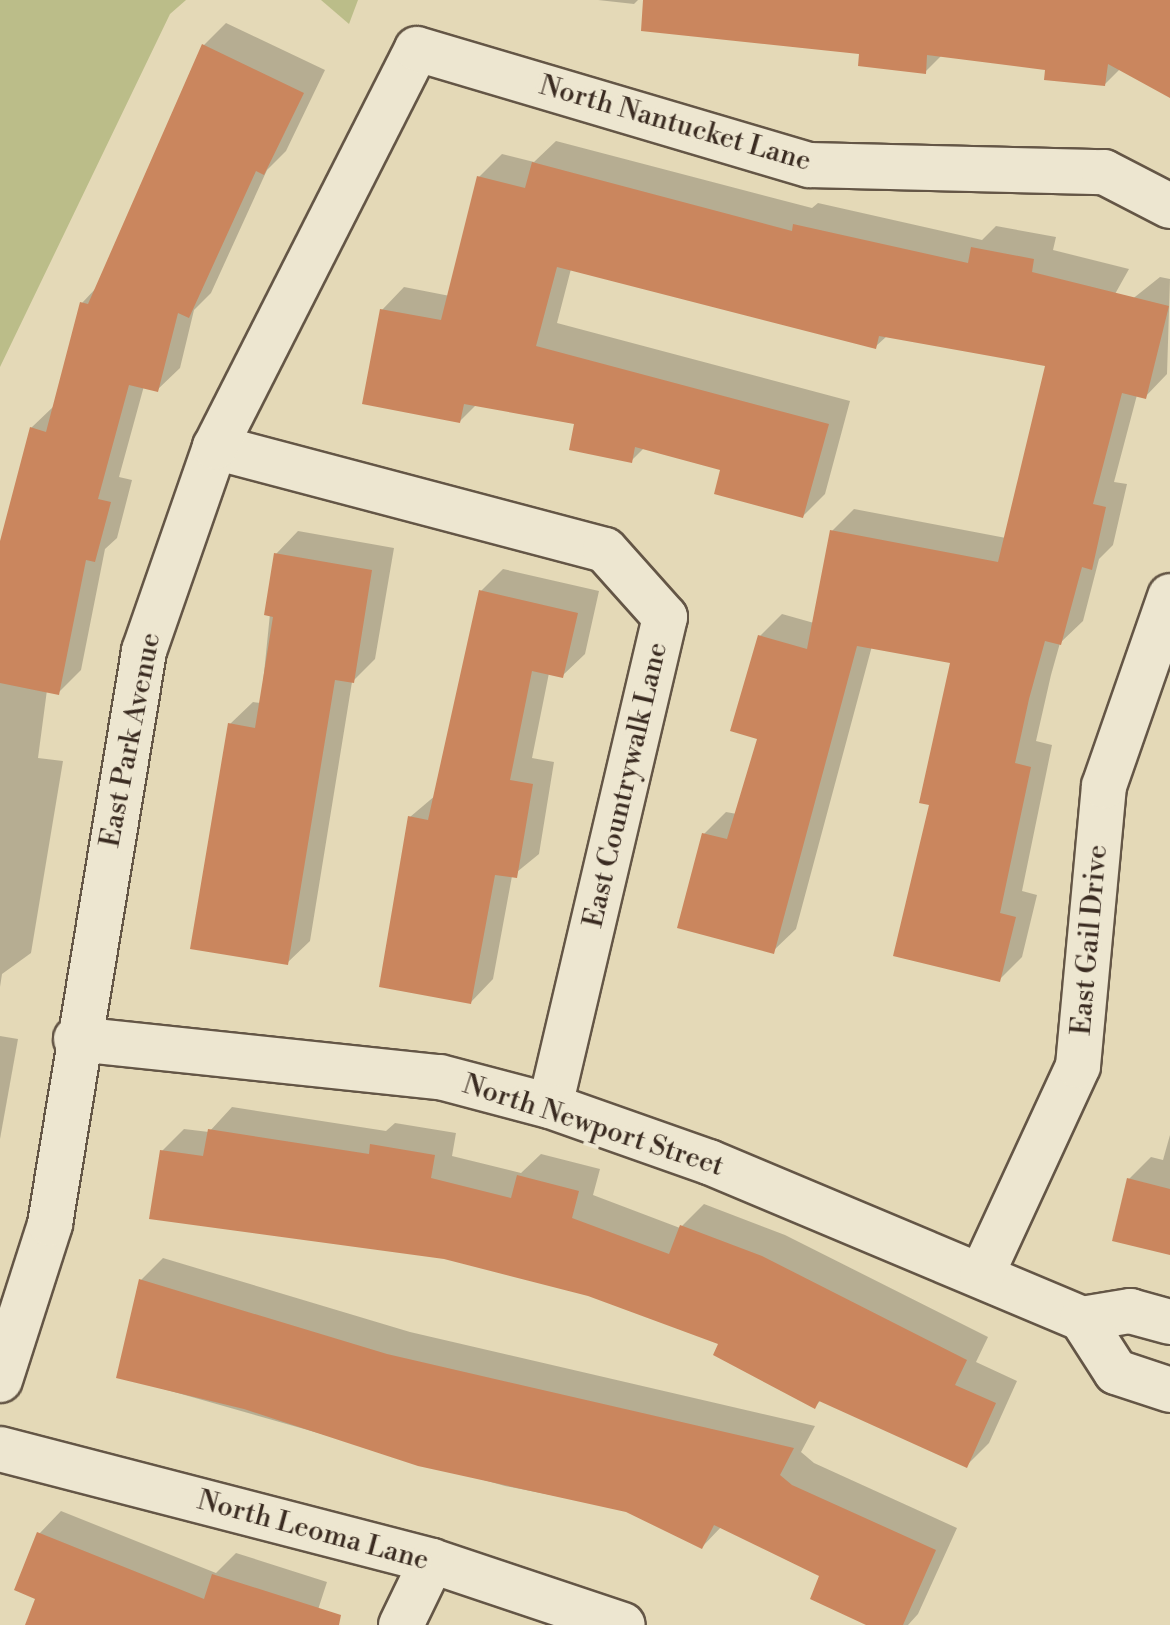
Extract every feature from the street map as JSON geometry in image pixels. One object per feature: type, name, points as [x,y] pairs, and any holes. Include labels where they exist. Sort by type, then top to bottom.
[{"type":"street","name":"North Nantucket Lane","points":[[417,49],[809,165],[1104,172],[1170,206]]},
{"type":"street","name":"East Park Avenue","points":[[0,1380],[50,1224],[76,1039],[144,651],[215,447],[417,49]]},
{"type":"street","name":"East Countrywalk Lane","points":[[215,447],[605,550],[665,617],[550,1106]]},
{"type":"street","name":"East Gail Drive","points":[[982,1274],[1078,1066],[1104,786],[1170,596]]},
{"type":"street","name":"North Newport Street","points":[[76,1039],[440,1077],[550,1106],[982,1274],[1082,1319]]},
{"type":"street","points":[[1170,1322],[1130,1311],[1082,1319],[1116,1372],[1170,1390]]},
{"type":"street","name":"North Leoma Lane","points":[[0,1449],[432,1561],[623,1625]]},
{"type":"street","points":[[401,1625],[432,1561]]},
{"type":"green space","points":[[0,0],[186,0],[170,14],[0,367]]},
{"type":"green space","points":[[321,0],[358,0],[349,24]]},
{"type":"building","points":[[643,0],[1170,0],[1170,98],[1108,64],[1105,86],[1044,80],[1045,70],[927,55],[926,74],[858,66],[859,54],[641,31]]},
{"type":"building","points":[[202,44],[304,93],[264,175],[256,171],[189,318],[178,313],[158,392],[129,385],[98,499],[111,502],[95,562],[86,560],[59,695],[0,683],[0,541],[30,427],[46,432],[80,302],[88,304]]},
{"type":"building","points":[[532,162],[792,231],[793,224],[968,263],[971,247],[1034,259],[1032,272],[1169,306],[1146,399],[1122,393],[1093,504],[1106,507],[1092,570],[1082,567],[1061,645],[1045,641],[1029,699],[1015,763],[1031,767],[1000,913],[1016,917],[1000,982],[893,956],[929,805],[919,803],[950,663],[857,646],[774,954],[677,928],[702,833],[727,839],[757,739],[730,731],[758,635],[807,649],[830,530],[998,562],[1045,366],[879,336],[876,349],[557,267],[536,346],[829,424],[803,518],[714,494],[720,470],[635,447],[632,463],[569,450],[574,424],[464,404],[460,423],[362,404],[380,309],[441,320],[477,176],[525,188]]},
{"type":"building","points":[[274,553],[372,570],[354,683],[335,680],[288,965],[190,949],[228,723],[255,728],[273,617],[264,615]]},
{"type":"building","points":[[479,590],[578,613],[563,678],[532,671],[510,780],[533,784],[517,878],[495,875],[471,1004],[379,987],[408,816],[428,820]]},
{"type":"building","points":[[208,1129],[369,1154],[370,1144],[435,1155],[431,1178],[511,1198],[517,1175],[579,1191],[572,1218],[669,1254],[680,1225],[762,1256],[967,1360],[955,1385],[996,1403],[967,1468],[819,1401],[815,1409],[713,1355],[718,1344],[588,1296],[444,1259],[149,1219],[160,1150],[203,1156]]},
{"type":"building","points":[[1127,1178],[1170,1189],[1170,1255],[1112,1241]]},
{"type":"building","points":[[139,1279],[387,1354],[794,1448],[780,1475],[792,1485],[936,1550],[903,1625],[866,1625],[810,1599],[819,1576],[714,1525],[702,1549],[626,1512],[418,1466],[244,1409],[116,1378]]},
{"type":"building","points":[[37,1532],[204,1599],[212,1574],[341,1615],[339,1625],[25,1625],[35,1599],[14,1590]]}]
